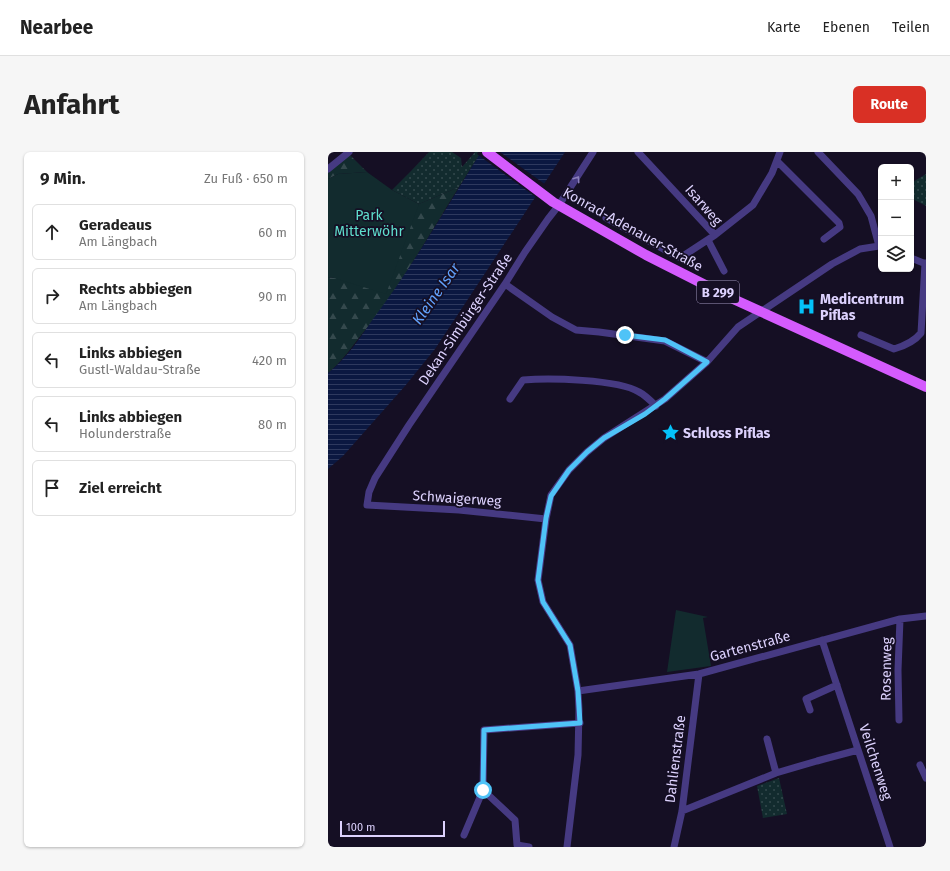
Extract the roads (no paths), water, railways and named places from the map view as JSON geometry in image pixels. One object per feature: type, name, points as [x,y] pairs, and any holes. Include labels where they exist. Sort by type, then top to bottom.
[{"type":"main road","name":"Konrad-Adenauer-Straße","points":[[486,152],[556,204],[646,255],[759,312],[926,387]]},
{"type":"street","points":[[328,169],[348,152]]},
{"type":"street","name":"Dekan-Simbürger-Straße","points":[[367,505],[369,492],[375,478],[409,424],[505,284],[548,219],[556,204],[593,152]]},
{"type":"street","name":"Isarweg","points":[[606,218],[680,258],[715,235],[638,152]]},
{"type":"street","points":[[715,235],[753,205],[772,173],[780,152]]},
{"type":"street","points":[[818,152],[858,194],[871,216],[878,239]]},
{"type":"street","points":[[777,161],[839,223],[840,227],[824,239]]},
{"type":"street","points":[[708,240],[724,271]]},
{"type":"street","points":[[567,847],[574,792],[580,723],[578,691],[570,645],[543,602],[538,580],[546,518],[551,496],[569,470],[587,452],[604,438],[656,406],[685,382],[707,362],[738,327],[832,264],[860,249],[878,246]]},
{"type":"street","points":[[862,335],[894,349],[910,343],[923,334],[926,263],[914,259]]},
{"type":"street","points":[[505,284],[552,317],[576,330],[665,340],[707,362]]},
{"type":"street","points":[[510,399],[523,380],[540,379],[594,382],[629,387],[639,392],[656,406]]},
{"type":"street","name":"Schwaigerweg","points":[[367,505],[459,510],[546,518]]},
{"type":"street","name":"Gartenstraße","points":[[578,691],[699,674],[900,619],[926,616]]},
{"type":"street","name":"Rosenweg","points":[[900,619],[898,670],[900,720]]},
{"type":"street","name":"Veilchenweg","points":[[822,640],[890,847]]},
{"type":"street","name":"Dahlienstraße","points":[[674,847],[682,811],[699,674]]},
{"type":"street","points":[[810,710],[806,699],[837,685]]},
{"type":"street","points":[[464,835],[483,790],[484,730],[580,723]]},
{"type":"street","points":[[767,739],[776,774]]},
{"type":"street","points":[[682,811],[776,774],[858,750]]},
{"type":"street","points":[[920,765],[926,778]]},
{"type":"street","points":[[483,790],[515,820],[517,845],[529,847]]},
{"type":"water","name":"Kleine Isar","points":[[481,152],[565,152],[435,349],[405,386],[343,456],[328,469],[328,373],[352,348],[388,299],[429,237]]},
{"type":"place","name":"Medicentrum Piflas","points":[[807,307]]},
{"type":"place","name":"Schloss Piflas","points":[[670,433]]},
{"type":"park label","name":"Park Mitterwöhr","points":[[369,224]]}]
